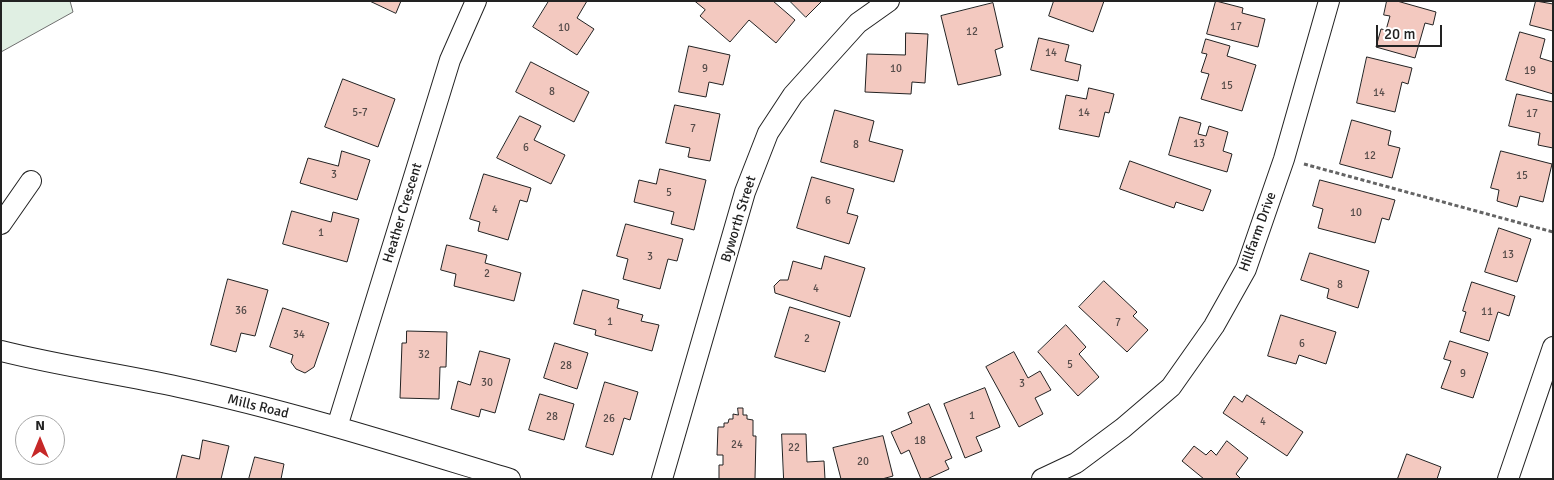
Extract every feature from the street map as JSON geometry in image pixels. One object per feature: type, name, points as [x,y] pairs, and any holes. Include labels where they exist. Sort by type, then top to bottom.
[{"type":"street","name":"Heather Crescent","points":[[337,428],[450,60],[476,1]]},
{"type":"street","name":"Byworth Street","points":[[662,479],[746,192],[768,132],[794,95],[858,23],[889,1]]},
{"type":"street","name":"Hillfarm Drive","points":[[1042,479],[1071,471],[1171,386],[1214,326],[1246,269],[1284,159],[1329,1]]},
{"type":"street","points":[[1,224],[31,181]]},
{"type":"street","points":[[1508,479],[1553,347]]},
{"type":"street","name":"Mills Road","points":[[1,351],[53,364],[179,386],[337,428],[510,479]]},
{"type":"path","points":[[1284,159],[1553,232]]},
{"type":"green space","points":[[1,1],[70,1],[73,12],[1,52]]},
{"type":"building","points":[[370,1],[401,1],[396,13]]},
{"type":"building","points":[[549,1],[587,1],[577,18],[594,29],[577,55],[533,27]]},
{"type":"building","points":[[695,1],[773,1],[795,20],[776,43],[749,20],[730,42],[700,16],[705,10]]},
{"type":"building","points":[[790,1],[822,1],[806,17]]},
{"type":"building","points":[[1054,1],[1104,1],[1093,32],[1049,16]]},
{"type":"building","points":[[1216,1],[1243,8],[1242,13],[1265,19],[1258,47],[1207,34]]},
{"type":"building","points":[[1387,1],[1397,1],[1436,12],[1433,25],[1425,23],[1415,58],[1376,47],[1381,29],[1386,30],[1390,16],[1384,15]]},
{"type":"building","points":[[1536,1],[1553,4],[1553,31],[1530,25]]},
{"type":"building","points":[[993,3],[1003,47],[995,50],[1001,75],[958,85],[941,16]]},
{"type":"building","points":[[1520,32],[1545,39],[1540,58],[1553,62],[1553,94],[1506,80]]},
{"type":"building","points":[[906,33],[928,34],[925,83],[912,82],[911,94],[865,92],[867,54],[905,55]]},
{"type":"building","points":[[1039,38],[1069,45],[1065,61],[1081,65],[1078,81],[1031,70]]},
{"type":"building","points":[[1206,39],[1230,46],[1227,56],[1256,65],[1242,111],[1201,99],[1209,74],[1201,72],[1207,54],[1202,53]]},
{"type":"building","points":[[689,46],[730,55],[723,85],[709,82],[706,97],[679,92]]},
{"type":"building","points":[[1367,57],[1412,68],[1408,84],[1402,82],[1395,112],[1357,103]]},
{"type":"building","points":[[531,62],[589,92],[574,122],[516,92]]},
{"type":"building","points":[[343,79],[395,99],[378,147],[325,127]]},
{"type":"building","points":[[1089,88],[1114,94],[1109,113],[1105,112],[1099,137],[1059,129],[1066,95],[1086,99]]},
{"type":"building","points":[[1517,94],[1553,102],[1553,148],[1538,145],[1540,133],[1509,126]]},
{"type":"building","points":[[675,105],[720,114],[710,161],[688,157],[690,148],[666,143]]},
{"type":"building","points":[[835,110],[874,121],[869,141],[903,150],[894,182],[821,162]]},
{"type":"building","points":[[520,116],[541,126],[534,140],[565,155],[551,184],[497,158]]},
{"type":"building","points":[[1180,117],[1201,123],[1198,134],[1206,136],[1209,126],[1228,132],[1223,151],[1232,154],[1227,172],[1169,155]]},
{"type":"building","points":[[1352,120],[1391,131],[1388,145],[1400,148],[1392,178],[1340,164]]},
{"type":"building","points":[[342,151],[370,160],[357,200],[300,183],[308,158],[338,166]]},
{"type":"building","points":[[1501,151],[1552,164],[1543,202],[1520,196],[1517,207],[1497,201],[1499,190],[1491,188]]},
{"type":"building","points":[[1130,161],[1211,190],[1203,211],[1176,202],[1174,208],[1120,189]]},
{"type":"building","points":[[660,169],[706,180],[694,230],[671,224],[674,212],[634,202],[639,180],[656,184]]},
{"type":"building","points":[[484,174],[531,188],[527,202],[520,200],[508,240],[478,231],[480,222],[470,219]]},
{"type":"building","points":[[812,177],[854,189],[847,213],[858,216],[849,244],[797,228]]},
{"type":"building","points":[[1320,180],[1395,200],[1389,220],[1382,218],[1375,243],[1318,228],[1323,209],[1313,206]]},
{"type":"building","points":[[292,211],[331,222],[333,212],[359,219],[347,262],[283,244]]},
{"type":"building","points":[[626,224],[683,239],[677,261],[668,259],[660,289],[623,279],[628,259],[617,256]]},
{"type":"building","points":[[1499,228],[1531,239],[1517,282],[1485,272]]},
{"type":"building","points":[[447,245],[487,255],[485,263],[521,273],[514,301],[454,286],[456,274],[441,270]]},
{"type":"building","points":[[1310,253],[1369,271],[1358,308],[1327,298],[1329,289],[1301,280]]},
{"type":"building","points":[[825,256],[865,268],[850,317],[775,293],[774,286],[780,280],[788,280],[793,261],[821,269]]},
{"type":"building","points":[[228,279],[268,290],[255,336],[241,333],[236,352],[211,345]]},
{"type":"building","points":[[1104,281],[1137,312],[1133,316],[1148,330],[1127,352],[1079,307]]},
{"type":"building","points":[[1472,282],[1515,296],[1509,316],[1498,312],[1489,341],[1460,332],[1466,312],[1463,311]]},
{"type":"building","points":[[583,290],[619,300],[617,308],[643,315],[641,321],[659,325],[652,351],[595,335],[596,330],[574,324]]},
{"type":"building","points":[[790,307],[840,322],[825,372],[775,357]]},
{"type":"building","points":[[283,308],[329,323],[314,367],[305,373],[296,369],[291,362],[293,355],[270,347]]},
{"type":"building","points":[[1281,315],[1336,332],[1326,364],[1299,355],[1296,364],[1268,356]]},
{"type":"building","points":[[1066,325],[1086,347],[1079,354],[1099,377],[1078,396],[1038,352]]},
{"type":"building","points":[[407,331],[447,332],[446,367],[440,367],[439,399],[400,398],[402,343],[406,343]]},
{"type":"building","points":[[1450,341],[1488,353],[1473,398],[1441,388],[1451,361],[1444,359]]},
{"type":"building","points":[[555,343],[588,353],[577,389],[544,378]]},
{"type":"building","points":[[480,351],[510,359],[495,413],[481,409],[479,417],[451,409],[458,381],[470,385]]},
{"type":"building","points":[[1014,352],[1028,378],[1040,371],[1051,390],[1035,398],[1043,414],[1019,427],[986,367]]},
{"type":"building","points":[[605,382],[638,392],[630,420],[624,418],[613,455],[586,447]]},
{"type":"building","points":[[985,388],[1000,427],[976,437],[982,451],[965,458],[944,404]]},
{"type":"building","points":[[540,394],[574,404],[564,440],[529,430]]},
{"type":"building","points":[[1247,395],[1303,432],[1287,456],[1223,413],[1234,396],[1242,402]]},
{"type":"building","points":[[929,404],[952,458],[945,461],[949,469],[927,479],[921,479],[909,450],[901,454],[891,432],[912,423],[908,413]]},
{"type":"building","points":[[738,408],[743,408],[743,415],[747,415],[747,419],[753,420],[753,436],[756,436],[755,479],[719,479],[719,465],[723,465],[723,455],[717,455],[718,427],[724,427],[724,423],[728,423],[729,419],[733,419],[733,414],[738,415]]},
{"type":"building","points":[[782,434],[806,434],[807,462],[824,461],[825,479],[784,479]]},
{"type":"building","points":[[883,436],[893,476],[882,479],[841,479],[833,448]]},
{"type":"building","points":[[203,440],[229,446],[221,479],[176,479],[182,455],[199,459]]},
{"type":"building","points":[[1227,441],[1248,458],[1236,474],[1241,479],[1204,479],[1182,461],[1194,446],[1206,455],[1211,450],[1216,455]]},
{"type":"building","points":[[1407,454],[1441,467],[1437,479],[1397,479]]},
{"type":"building","points":[[255,457],[284,464],[281,479],[249,479]]}]
